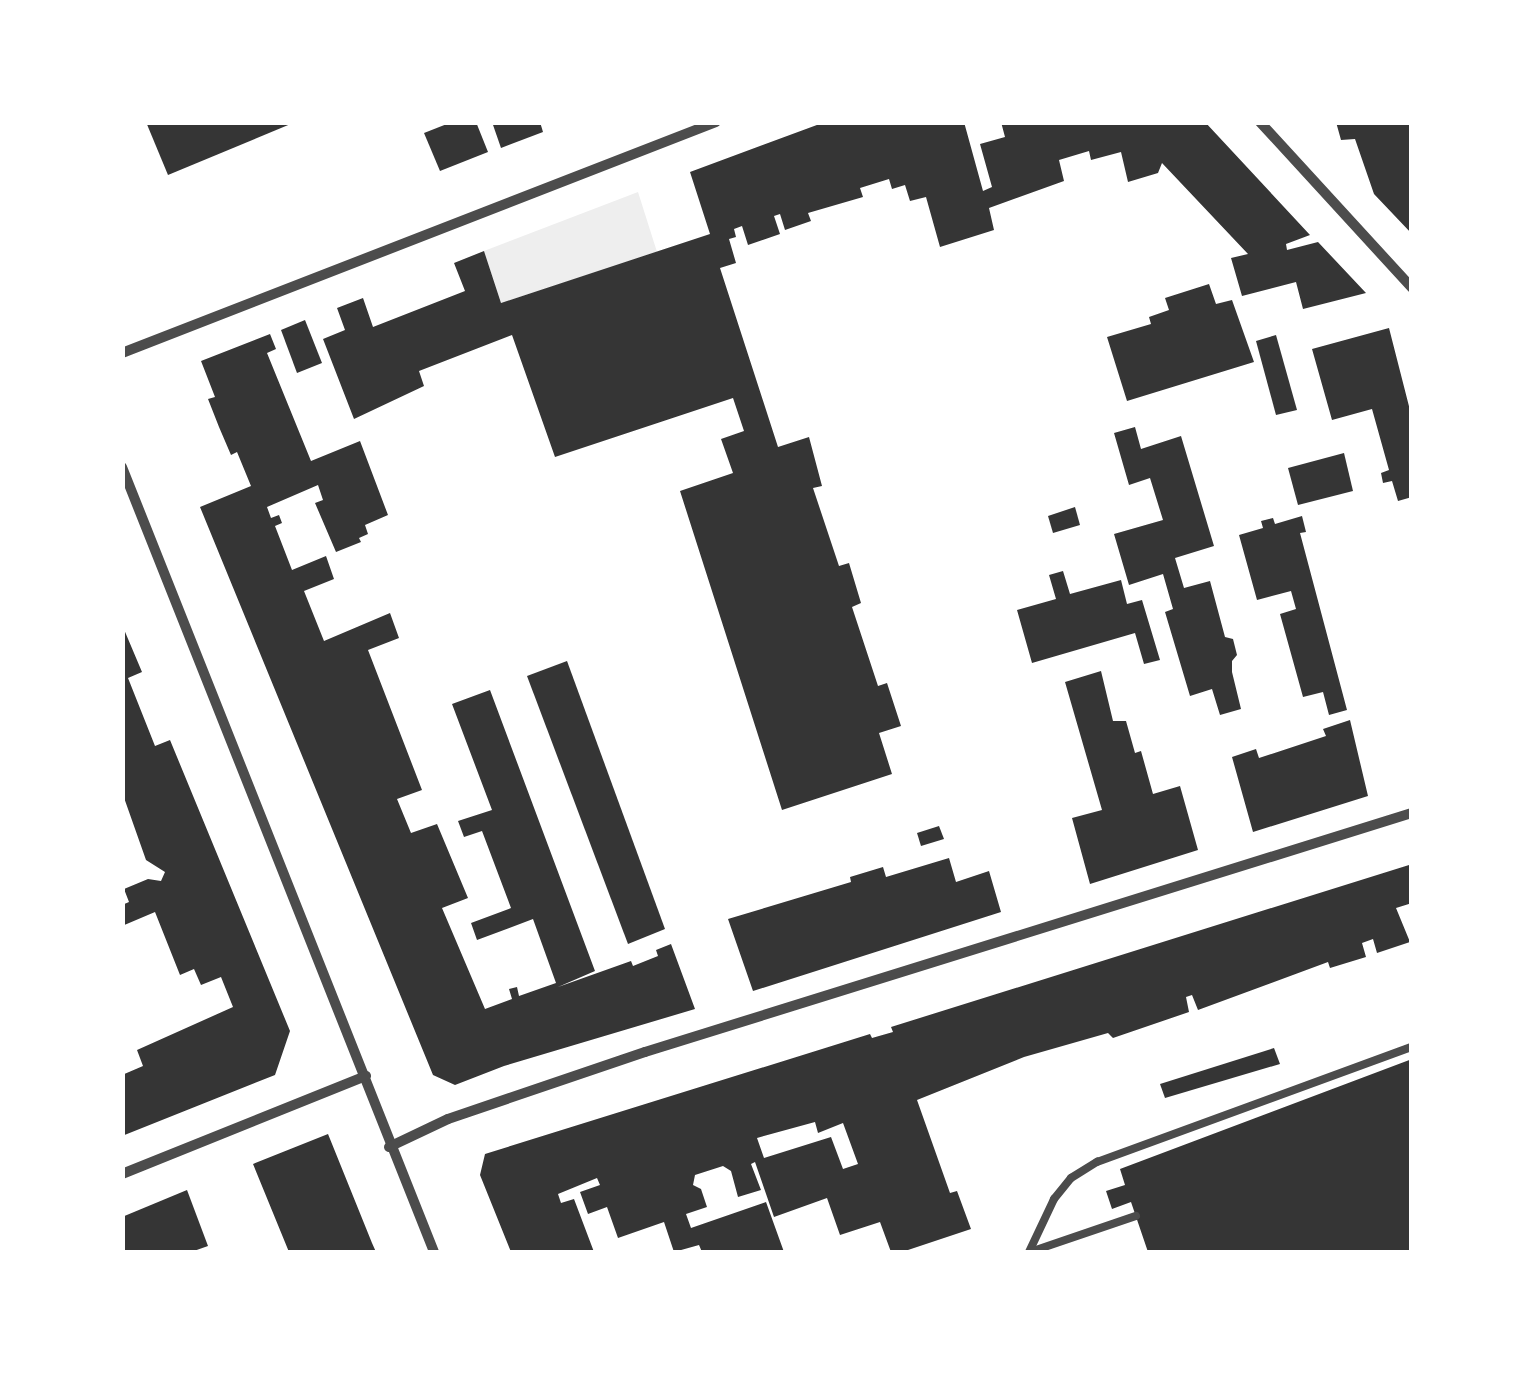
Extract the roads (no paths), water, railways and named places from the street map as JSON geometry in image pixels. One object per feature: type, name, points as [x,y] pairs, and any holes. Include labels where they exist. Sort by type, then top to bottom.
[{"type":"street","points":[[122,352],[716,122]]},
{"type":"street","points":[[1260,122],[1412,288]]},
{"type":"street","points":[[122,467],[434,1252]]},
{"type":"street","points":[[390,1147],[448,1119],[645,1052],[1412,813]]},
{"type":"street","points":[[122,1174],[366,1076]]},
{"type":"lane","points":[[1030,1252],[1054,1200],[1072,1178],[1097,1162],[1412,1047]]},
{"type":"lane","points":[[1030,1252],[1136,1216]]}]
